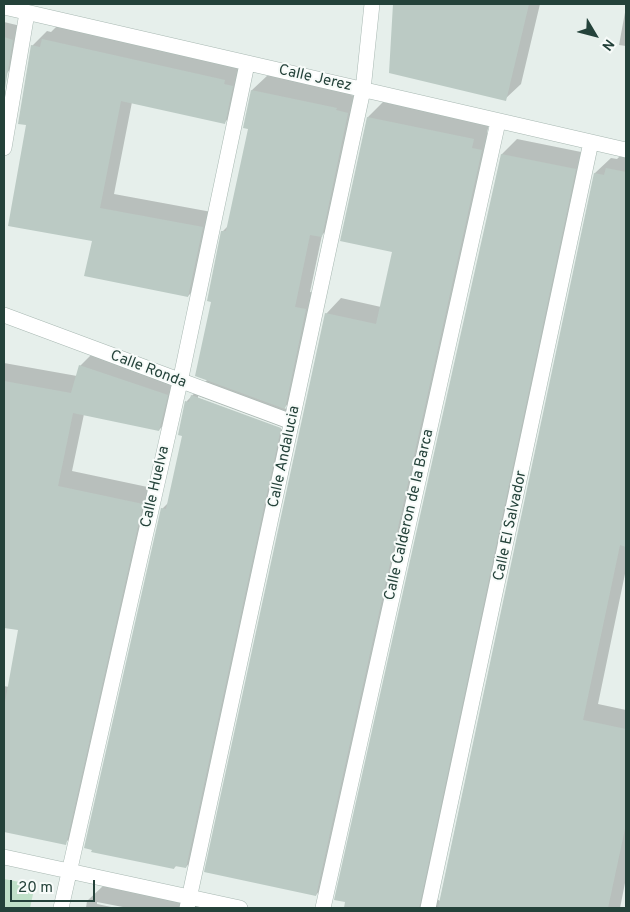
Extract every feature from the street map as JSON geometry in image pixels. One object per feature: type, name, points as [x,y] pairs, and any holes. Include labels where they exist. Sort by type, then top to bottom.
[{"type":"street","name":"Calle Andalucia","points":[[188,902],[363,90],[372,4]]},
{"type":"street","name":"Calle Jerez","points":[[4,7],[626,150]]},
{"type":"street","points":[[4,148],[27,13]]},
{"type":"street","name":"Calle Huelva","points":[[61,908],[180,382],[247,64]]},
{"type":"street","name":"Calle Calderon de la Barca","points":[[323,908],[498,122]]},
{"type":"street","name":"Calle El Salvador","points":[[428,908],[591,142]]},
{"type":"street","name":"Calle Ronda","points":[[4,315],[180,382],[292,422]]},
{"type":"street","points":[[4,858],[162,893],[188,902],[240,908]]},
{"type":"green space","points":[[4,879],[35,885],[30,908],[4,908]]},
{"type":"building","points":[[393,4],[529,4],[506,101],[389,73]]},
{"type":"building","points":[[4,37],[13,40],[4,94]]},
{"type":"building","points":[[42,39],[225,80],[224,84],[233,86],[225,124],[121,101],[100,208],[203,227],[188,297],[84,276],[92,241],[8,226],[26,125],[18,124],[31,45],[40,47]]},
{"type":"building","points":[[251,90],[337,108],[336,110],[348,113],[322,237],[310,235],[295,307],[306,309],[285,409],[195,376],[211,302],[207,301],[221,231],[226,231],[248,129],[243,128]]},
{"type":"building","points":[[367,117],[474,139],[472,148],[482,150],[316,896],[204,872],[325,313],[376,324],[392,252],[340,241]]},
{"type":"building","points":[[501,154],[576,169],[419,908],[344,908],[345,902],[334,900]]},
{"type":"building","points":[[606,168],[626,172],[626,547],[620,545],[583,720],[626,729],[626,824],[608,908],[438,908],[594,173],[604,175]]},
{"type":"building","points":[[79,365],[168,395],[159,431],[73,413],[58,486],[143,504],[66,845],[4,832],[4,708],[18,630],[4,628],[4,381],[71,393]]},
{"type":"building","points":[[191,395],[281,428],[186,868],[175,866],[174,869],[91,852],[92,850],[84,848],[161,508],[166,509],[182,436],[178,435],[185,401],[189,402]]}]
